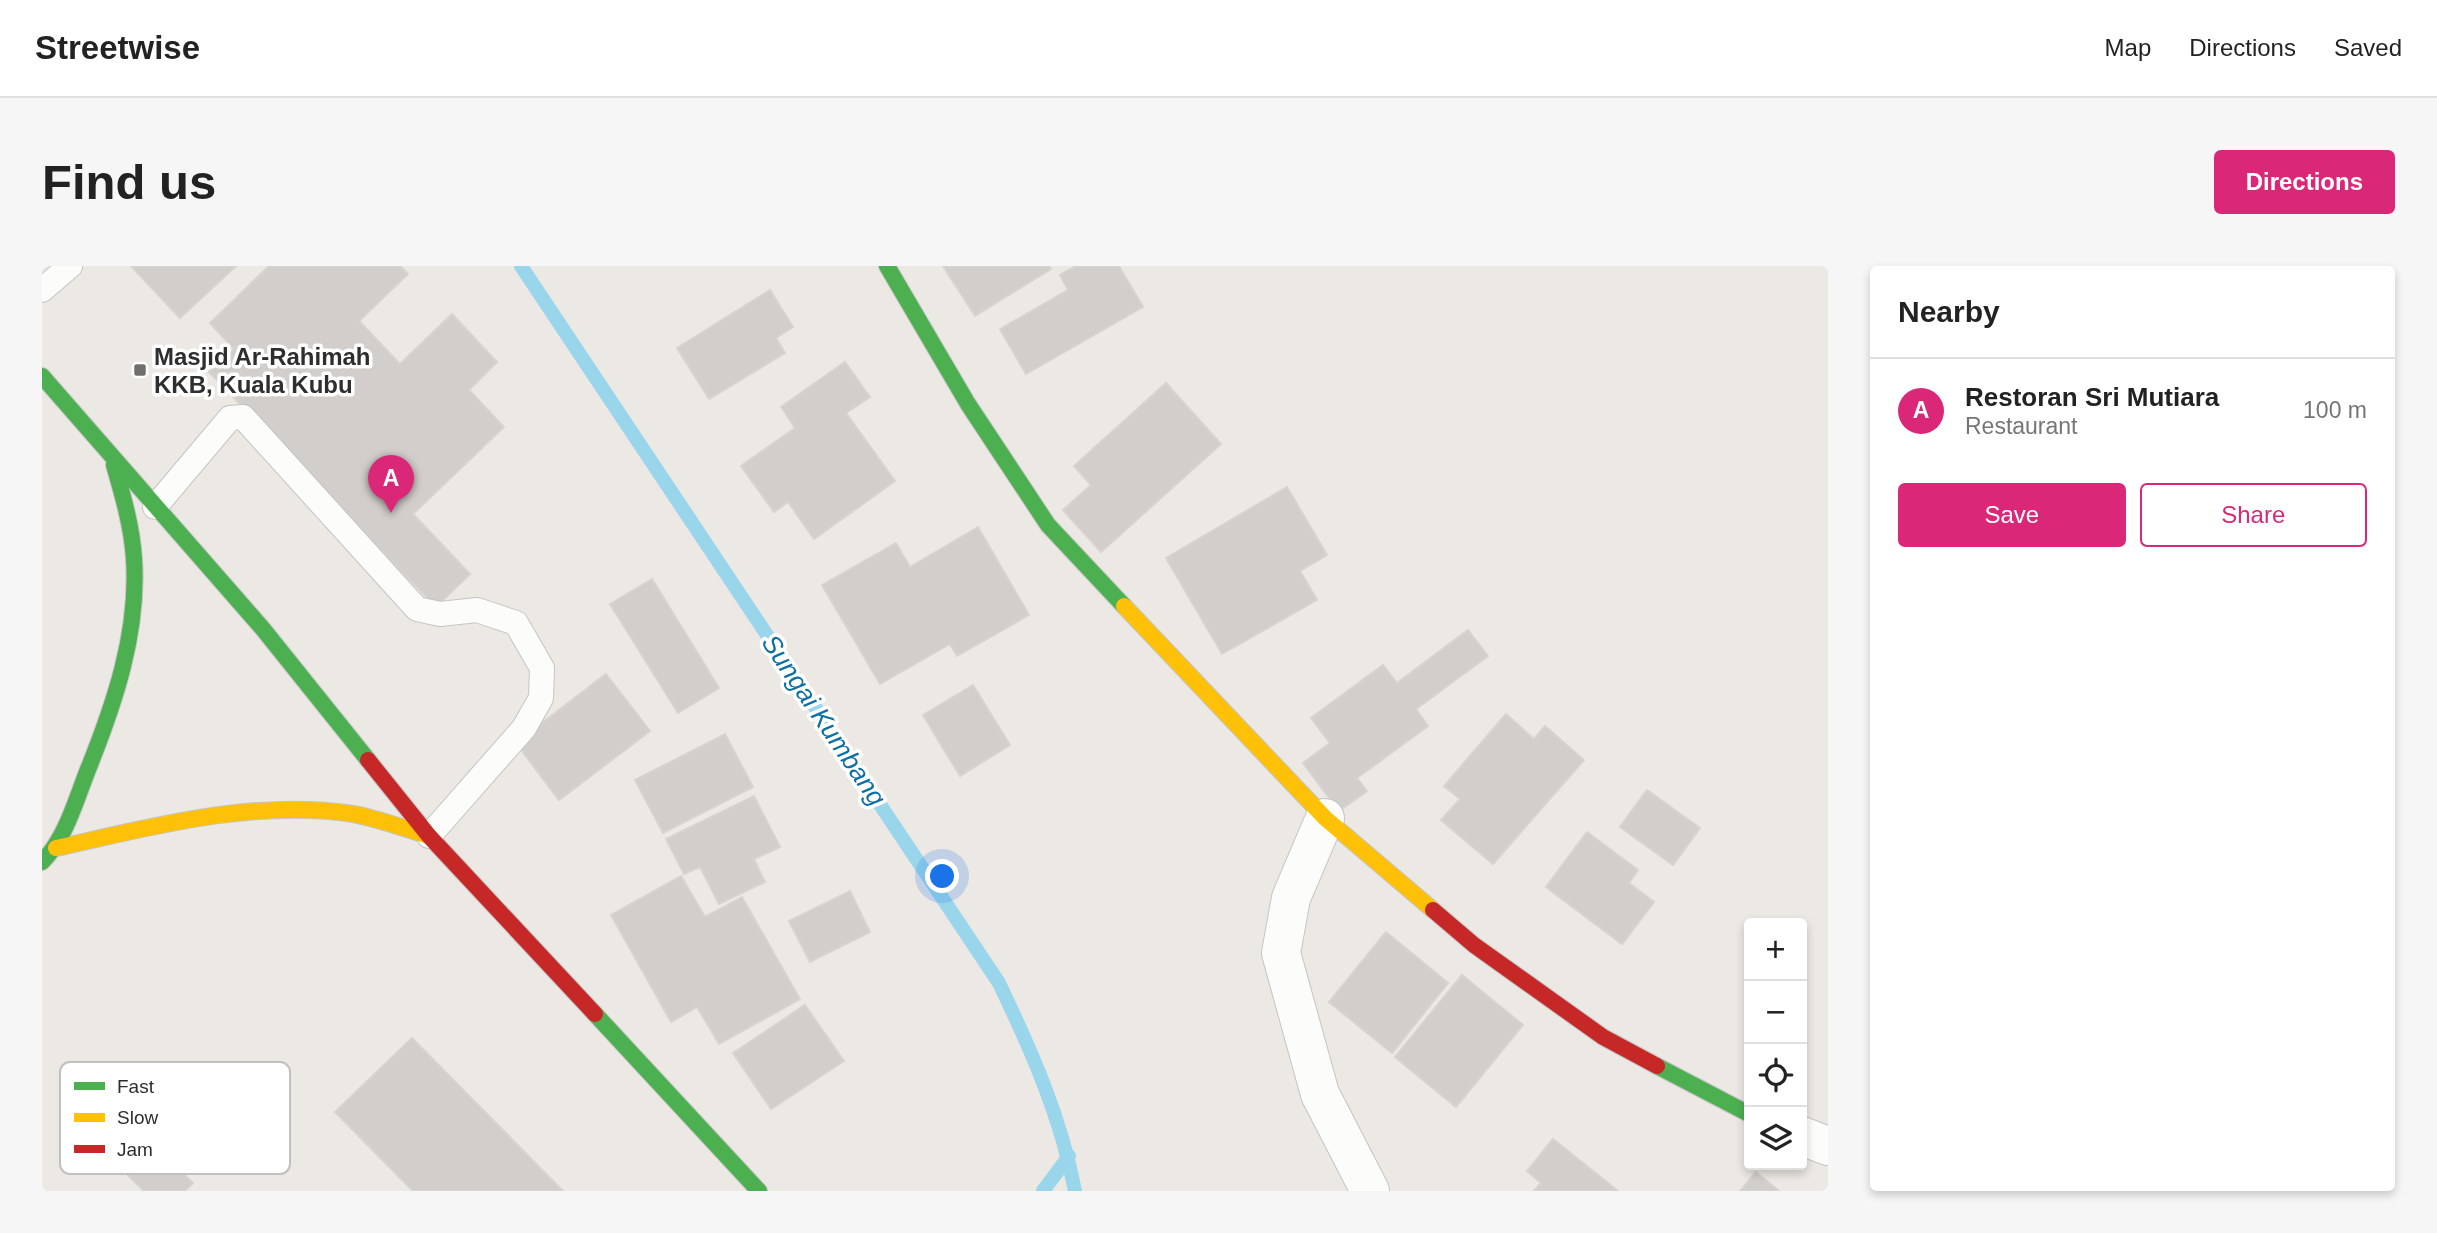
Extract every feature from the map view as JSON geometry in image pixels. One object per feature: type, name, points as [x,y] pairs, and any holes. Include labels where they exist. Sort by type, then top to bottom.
[{"type":"street","points":[[887,266],[968,404],[1048,525],[1325,818],[1474,945],[1603,1037],[1744,1111]]},
{"type":"street","points":[[42,376],[263,629],[429,836],[760,1191]]},
{"type":"street","points":[[42,862],[56,848],[107,721],[134,609],[134,561],[126,508],[111,453]]},
{"type":"street","points":[[56,848],[177,821],[275,809],[347,813],[429,836]]},
{"type":"street","points":[[1325,818],[1291,898],[1281,953],[1320,1094],[1370,1191]]},
{"type":"street","points":[[1807,1138],[1828,1146]]},
{"type":"lane","points":[[42,290],[70,266]]},
{"type":"lane","points":[[155,507],[230,418],[243,417],[417,609],[440,614],[477,610],[516,623],[542,668],[541,698],[524,728],[429,836]]},
{"type":"building","points":[[131,266],[236,266],[180,318]]},
{"type":"building","points":[[269,266],[400,266],[408,274],[359,321],[400,364],[452,314],[497,362],[469,390],[504,427],[413,514],[470,574],[436,607],[209,372],[234,349],[210,323]]},
{"type":"building","points":[[943,266],[1049,266],[1051,269],[975,316]]},
{"type":"building","points":[[1076,266],[1119,266],[1143,307],[1026,374],[1000,329],[1068,290],[1060,275]]},
{"type":"building","points":[[770,290],[793,327],[776,338],[785,353],[709,399],[677,348]]},
{"type":"building","points":[[845,362],[870,397],[846,413],[895,481],[814,539],[788,502],[774,512],[741,466],[795,428],[781,407]]},
{"type":"building","points":[[1166,383],[1221,444],[1101,552],[1063,510],[1091,485],[1074,466]]},
{"type":"building","points":[[1287,487],[1327,555],[1300,571],[1317,600],[1222,654],[1166,558]]},
{"type":"building","points":[[978,527],[1029,615],[957,656],[950,644],[880,684],[822,585],[896,543],[910,567]]},
{"type":"building","points":[[652,579],[719,688],[678,713],[610,604]]},
{"type":"building","points":[[1468,630],[1488,656],[1416,709],[1428,726],[1357,778],[1367,791],[1339,811],[1303,763],[1330,743],[1311,718],[1383,665],[1397,683]]},
{"type":"building","points":[[606,674],[650,731],[559,800],[516,743]]},
{"type":"building","points":[[973,685],[1010,745],[960,776],[923,715]]},
{"type":"building","points":[[1506,714],[1534,739],[1545,726],[1584,760],[1493,864],[1441,820],[1460,799],[1444,786]]},
{"type":"building","points":[[725,734],[753,787],[663,833],[635,780]]},
{"type":"building","points":[[1647,790],[1700,828],[1673,865],[1620,827]]},
{"type":"building","points":[[754,796],[780,847],[754,859],[765,882],[719,904],[700,867],[684,874],[666,839]]},
{"type":"building","points":[[1587,832],[1638,870],[1629,883],[1654,902],[1622,944],[1546,887]]},
{"type":"building","points":[[681,876],[705,917],[742,897],[800,999],[719,1044],[697,1007],[671,1022],[611,915]]},
{"type":"building","points":[[850,891],[870,932],[810,962],[789,921]]},
{"type":"building","points":[[1386,932],[1448,983],[1392,1053],[1329,1002]]},
{"type":"building","points":[[1462,975],[1523,1025],[1456,1107],[1395,1057]]},
{"type":"building","points":[[805,1005],[844,1061],[771,1109],[733,1053]]},
{"type":"building","points":[[412,1038],[563,1191],[413,1191],[335,1112]]},
{"type":"building","points":[[1553,1139],[1618,1191],[1534,1191],[1541,1183],[1527,1171]]},
{"type":"building","points":[[1756,1172],[1779,1191],[1740,1191]]},
{"type":"building","points":[[127,1174],[184,1174],[193,1183],[185,1191],[144,1191]]},
{"type":"waterway","name":"Sungai Kumbang","points":[[521,266],[999,983],[1053,1110],[1075,1191]]},
{"type":"waterway","name":"Sungai Kumbang","points":[[1043,1191],[1069,1156]]},
{"type":"traffic: fast","points":[[887,266],[968,404],[1048,525],[1124,606]]},
{"type":"traffic: fast","points":[[42,376],[263,629],[368,760]]},
{"type":"traffic: fast","points":[[42,862],[57,843],[74,808],[106,721],[122,668],[133,614],[133,547],[114,465]]},
{"type":"traffic: fast","points":[[595,1014],[759,1191]]},
{"type":"traffic: fast","points":[[1657,1066],[1744,1111]]},
{"type":"traffic: slow","points":[[1124,606],[1325,818],[1433,910]]},
{"type":"traffic: slow","points":[[56,848],[164,824],[274,810],[347,813],[429,836]]},
{"type":"traffic: jam","points":[[368,760],[429,836],[595,1014]]},
{"type":"traffic: jam","points":[[1433,910],[1474,945],[1603,1037],[1657,1066]]},
{"type":"place","name":"Masjid Ar-Rahimah KKB, Kuala Kubu","points":[[140,370]]},
{"type":"place","name":"Restoran Sri Mutiara","points":[[391,513]]}]
